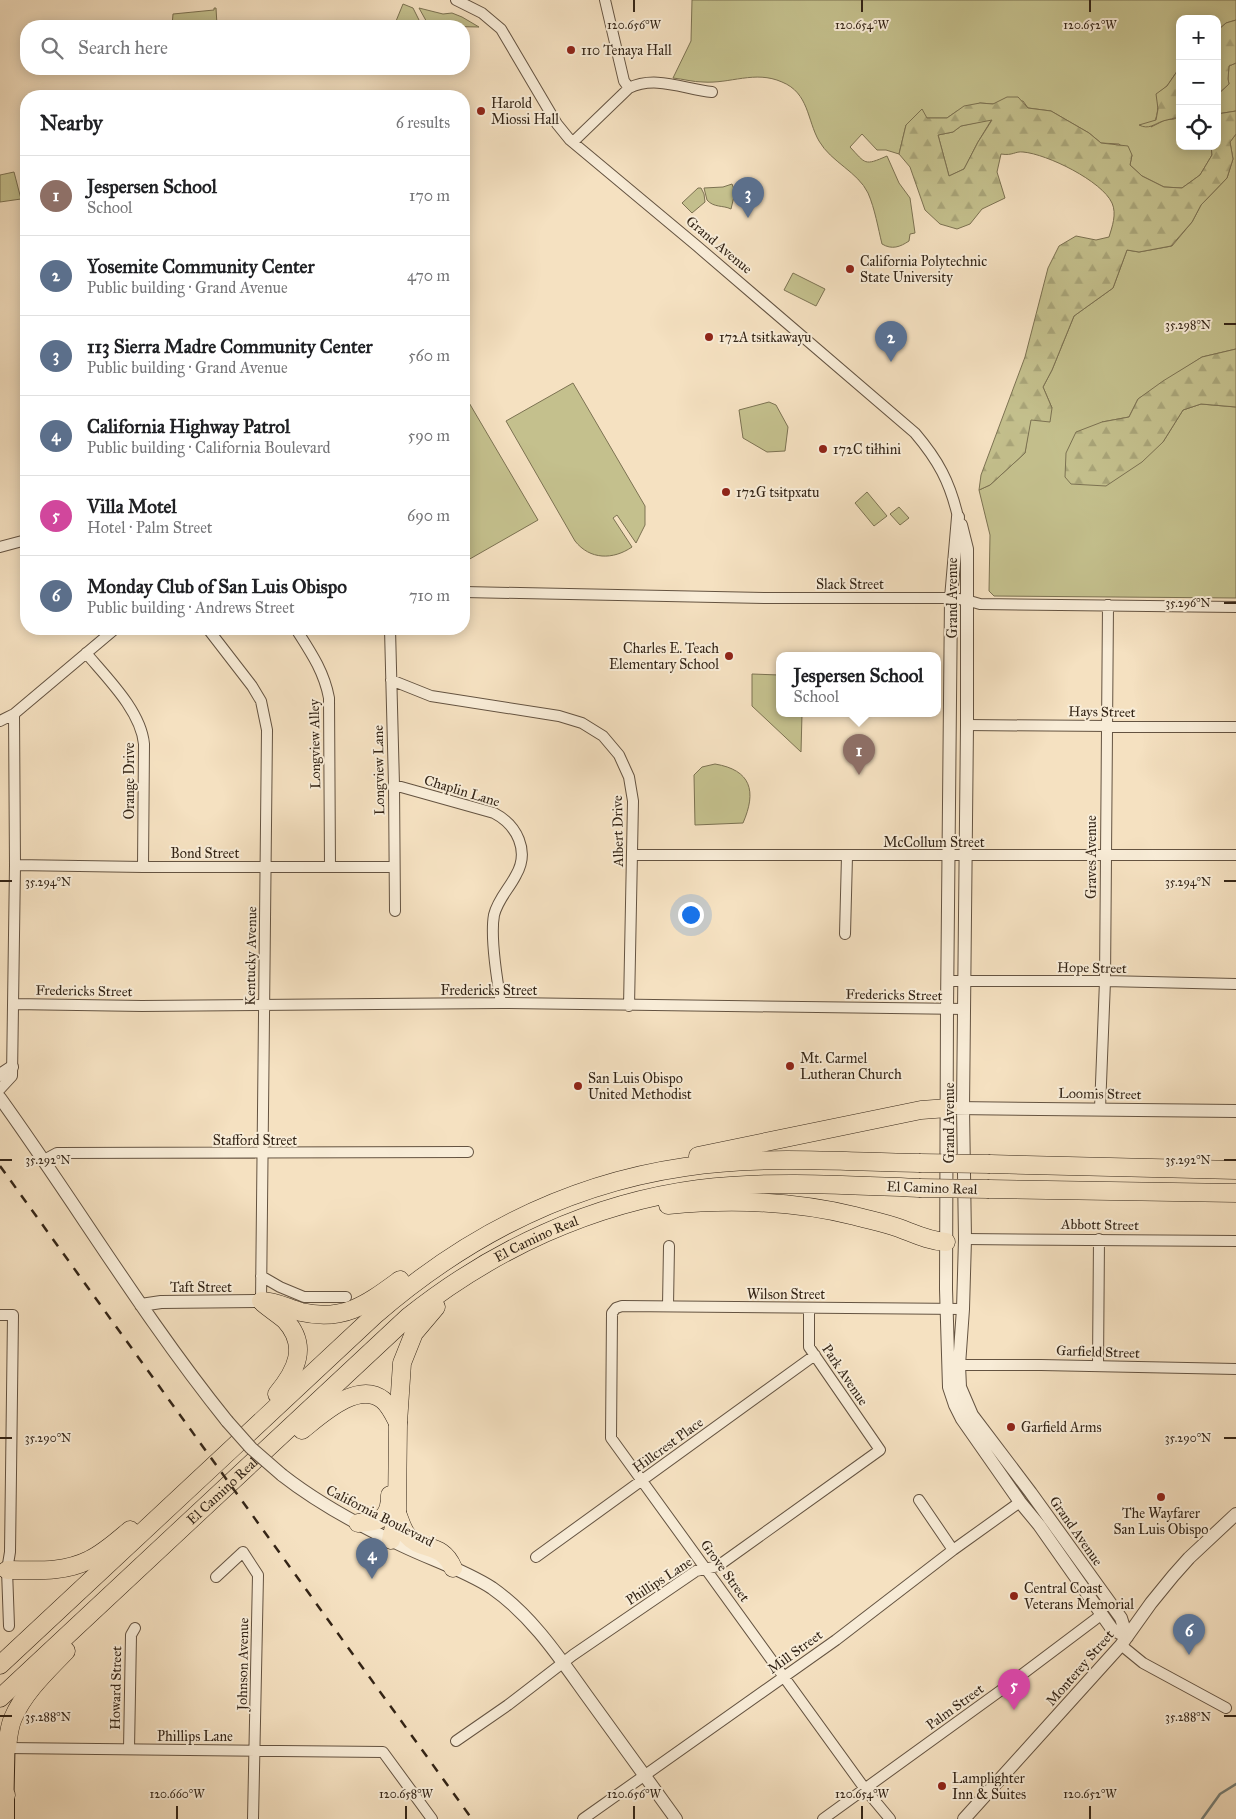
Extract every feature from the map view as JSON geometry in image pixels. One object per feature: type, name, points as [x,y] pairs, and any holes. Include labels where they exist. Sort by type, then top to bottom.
[{"type":"highway","points":[[686,1166],[700,1155],[921,1110],[956,1108]]},
{"type":"highway","name":"El Camino Real","points":[[0,1666],[264,1418],[402,1292],[451,1256],[518,1218],[565,1198],[652,1172],[720,1163],[792,1161],[1236,1170]]},
{"type":"highway","name":"El Camino Real","points":[[0,1698],[408,1317],[456,1281],[516,1246],[551,1230],[589,1215],[663,1195],[723,1187],[786,1184],[1236,1193]]},
{"type":"highway","points":[[589,1215],[613,1216],[641,1208],[687,1203],[767,1203],[850,1215],[897,1228],[934,1242],[946,1242]]},
{"type":"highway","points":[[261,1301],[272,1301],[310,1314],[343,1313],[363,1306],[436,1256],[451,1256]]},
{"type":"highway","points":[[391,1540],[397,1513],[400,1373],[408,1344],[421,1323],[446,1298],[456,1281]]},
{"type":"highway","points":[[261,1301],[290,1326],[298,1350],[297,1361],[292,1374],[269,1406],[264,1418]]},
{"type":"highway","points":[[257,1458],[280,1446],[337,1404],[354,1396],[366,1394],[377,1396],[391,1409],[398,1423]]},
{"type":"highway","points":[[358,1524],[378,1520],[388,1513],[390,1504],[391,1454],[398,1442]]},
{"type":"highway","points":[[4,1570],[57,1570],[82,1564],[109,1547],[163,1504],[183,1496]]},
{"type":"highway","points":[[397,1513],[408,1536],[442,1552],[449,1558],[453,1568]]},
{"type":"highway","points":[[7,1748],[11,1723],[21,1703],[41,1677],[100,1614],[131,1576]]},
{"type":"highway","points":[[3,1791],[6,1819]]},
{"type":"main road","points":[[3,1791],[7,1748]]},
{"type":"street","name":"Grand Avenue","points":[[456,0],[482,13],[501,29],[557,124],[573,142],[915,433],[932,452],[944,472],[954,496],[967,549],[967,724],[965,1009],[946,1242],[949,1387],[962,1419],[1020,1502],[1044,1532],[1100,1615],[1124,1641]]},
{"type":"street","points":[[605,0],[624,81],[629,88]]},
{"type":"street","points":[[573,142],[629,88],[655,82],[712,92]]},
{"type":"street","name":"Grand Avenue","points":[[958,517],[951,598],[947,1009],[956,1108],[964,1239],[963,1309],[959,1365],[960,1386],[972,1415],[1121,1618],[1124,1641]]},
{"type":"street","points":[[0,546],[20,541]]},
{"type":"street","name":"Slack Street","points":[[470,592],[767,598],[951,598],[980,604],[1236,607]]},
{"type":"street","name":"Graves Avenue","points":[[1100,1109],[1104,981],[1108,605]]},
{"type":"street","points":[[0,721],[14,714],[108,635]]},
{"type":"street","name":"Kentucky Avenue","points":[[213,635],[252,686],[261,701],[267,730],[261,1301]]},
{"type":"street","name":"Longview Alley","points":[[300,635],[318,663],[327,686],[329,698],[330,867]]},
{"type":"street","name":"Longview Lane","points":[[390,635],[395,911]]},
{"type":"street","name":"Orange Drive","points":[[86,653],[133,711],[142,730],[144,744],[143,867]]},
{"type":"street","name":"Albert Drive","points":[[391,680],[431,696],[559,716],[582,723],[603,736],[619,755],[629,777],[633,802],[629,1006]]},
{"type":"street","points":[[0,1089],[12,1076],[15,865],[14,714]]},
{"type":"street","name":"Hays Street","points":[[967,724],[1236,727]]},
{"type":"street","name":"Chaplin Lane","points":[[394,784],[494,813],[515,831],[521,848],[518,873],[498,903],[493,926],[501,1003]]},
{"type":"street","name":"McCollum Street","points":[[632,855],[1236,855]]},
{"type":"street","points":[[845,934],[847,856]]},
{"type":"street","name":"Bond Street","points":[[15,865],[394,867]]},
{"type":"street","name":"Hope Street","points":[[947,981],[1104,981],[1236,984]]},
{"type":"street","name":"Fredericks Street","points":[[13,1004],[115,1006],[501,1003],[965,1009]]},
{"type":"street","points":[[0,1075],[12,1067]]},
{"type":"street","name":"California Boulevard","points":[[0,1098],[194,1379],[251,1448],[282,1475],[319,1502],[358,1524],[492,1588],[508,1601],[544,1636],[676,1819]]},
{"type":"street","name":"Loomis Street","points":[[956,1108],[1236,1111]]},
{"type":"street","name":"Stafford Street","points":[[44,1160],[57,1153],[468,1152]]},
{"type":"street","points":[[946,1242],[964,1239]]},
{"type":"street","name":"Abbott Street","points":[[964,1239],[1236,1241]]},
{"type":"street","points":[[1098,1366],[1099,1239]]},
{"type":"street","points":[[668,1306],[669,1246]]},
{"type":"street","points":[[261,1276],[280,1287],[304,1297],[346,1297]]},
{"type":"street","name":"Taft Street","points":[[141,1304],[261,1301]]},
{"type":"street","name":"Wilson Street","points":[[612,1313],[616,1308],[622,1306],[963,1309]]},
{"type":"street","name":"Park Avenue","points":[[810,1308],[809,1347],[880,1450]]},
{"type":"street","name":"Grove Street","points":[[612,1313],[612,1438],[783,1678],[865,1789],[890,1819]]},
{"type":"street","points":[[0,1315],[13,1315],[10,1552],[4,1570],[9,1626]]},
{"type":"street","name":"Hillcrest Place","points":[[536,1557],[815,1355]]},
{"type":"street","name":"Garfield Street","points":[[959,1365],[1236,1369]]},
{"type":"street","name":"Phillips Lane","points":[[456,1742],[573,1655],[696,1571],[718,1566],[880,1450]]},
{"type":"street","points":[[1020,1502],[1031,1493]]},
{"type":"street","points":[[920,1500],[954,1550]]},
{"type":"street","name":"Mill Street","points":[[583,1819],[836,1640],[1020,1502]]},
{"type":"street","name":"Monterey Street","points":[[964,1819],[1124,1641],[1151,1603],[1189,1558],[1236,1514]]},
{"type":"street","name":"Johnson Avenue","points":[[216,1577],[243,1552],[258,1575],[253,1819]]},
{"type":"street","name":"Palm Street","points":[[823,1819],[1000,1691],[1100,1615]]},
{"type":"street","name":"Howard Street","points":[[128,1749],[131,1635],[134,1628]]},
{"type":"street","points":[[1124,1641],[1143,1663],[1226,1708]]},
{"type":"street","name":"Phillips Lane","points":[[7,1748],[383,1752],[432,1819]]},
{"type":"green space","points":[[692,0],[1236,0],[1236,20],[1226,23],[1221,27],[1221,15],[1176,15],[1176,73],[1167,86],[1157,94],[1157,116],[1151,127],[1165,120],[1176,118],[1176,150],[1211,150],[1212,155],[1200,175],[1182,188],[1164,187],[1142,176],[1130,165],[1132,155],[1119,144],[1101,143],[1089,133],[1051,111],[1028,108],[1023,101],[993,104],[980,103],[957,111],[947,118],[927,118],[906,125],[899,154],[886,150],[877,150],[862,134],[850,147],[866,162],[887,156],[899,183],[910,198],[915,233],[910,234],[909,241],[893,247],[882,244],[873,205],[868,193],[858,179],[830,155],[819,141],[806,108],[797,93],[782,82],[762,77],[713,82],[696,82],[673,78],[691,41]]},
{"type":"green space","points":[[403,4],[413,8],[419,20],[396,20]]},
{"type":"green space","points":[[216,8],[217,20],[172,20],[173,14],[214,10]]},
{"type":"green space","points":[[419,8],[443,14],[452,13],[467,20],[426,20]]},
{"type":"green space","points":[[1236,20],[1236,63],[1229,66],[1229,84],[1221,91],[1221,27],[1226,23]]},
{"type":"green space","points":[[470,22],[479,27],[470,27]]},
{"type":"green space","points":[[1236,63],[1236,111],[1221,113],[1221,91],[1229,84],[1229,66]]},
{"type":"green space","points":[[1176,73],[1176,118],[1149,127],[1139,125],[1156,120],[1158,109],[1156,94],[1167,86]]},
{"type":"green space","points":[[1007,97],[1018,97],[1028,108],[1051,111],[1089,133],[1101,143],[1128,146],[1132,155],[1130,165],[1142,176],[1164,187],[1182,188],[1200,175],[1212,155],[1211,150],[1221,150],[1221,113],[1236,111],[1236,134],[1230,142],[1233,159],[1227,178],[1201,205],[1192,222],[1171,246],[1139,252],[1127,250],[1113,288],[1074,316],[1043,387],[1052,408],[1050,422],[1031,420],[1025,453],[990,485],[979,490],[981,475],[1025,357],[1048,268],[1059,246],[1076,236],[1096,240],[1109,237],[1114,216],[1112,203],[1097,186],[1086,178],[1059,163],[1033,154],[1020,152],[1001,154],[997,172],[1005,198],[982,209],[970,224],[957,229],[940,224],[925,210],[910,167],[899,154],[906,125],[922,109],[927,118],[947,118],[964,106],[980,103],[993,104]],"holes":[[[992,120],[964,169],[949,176],[938,135],[953,132],[961,126]]]},
{"type":"green space","points":[[992,119],[964,169],[949,176],[938,135],[953,132],[961,126]]},
{"type":"green space","points":[[1236,134],[1236,349],[1202,357],[1138,399],[1129,417],[1102,422],[1163,442],[1183,410],[1201,404],[1236,407],[1236,598],[994,596],[989,591],[990,535],[979,490],[990,485],[1025,453],[1030,420],[1052,408],[1043,387],[1074,316],[1113,288],[1127,250],[1139,252],[1172,246],[1192,222],[1201,205],[1227,178],[1233,159],[1230,142]]},
{"type":"green space","points":[[14,172],[20,199],[0,202],[0,175]]},
{"type":"green space","points":[[732,184],[735,192],[731,209],[713,204],[707,200],[704,188],[723,187]]},
{"type":"green space","points":[[698,188],[701,188],[704,194],[705,202],[692,213],[682,203]]},
{"type":"green space","points":[[793,273],[825,289],[816,306],[784,290]]},
{"type":"green space","points":[[1236,349],[1236,407],[1201,404],[1183,410],[1163,442],[1142,462],[1106,486],[1071,484],[1065,477],[1066,453],[1076,432],[1102,422],[1129,417],[1138,399],[1163,381],[1202,357]]},
{"type":"green space","points":[[573,383],[645,506],[645,525],[636,543],[617,515],[613,518],[632,547],[610,556],[595,555],[588,552],[575,541],[506,421]]},
{"type":"green space","points":[[769,402],[776,405],[788,427],[785,451],[767,452],[743,438],[739,410]]},
{"type":"green space","points":[[470,404],[538,520],[470,559]]},
{"type":"green space","points":[[867,492],[887,516],[874,526],[855,503]]},
{"type":"green space","points":[[899,507],[909,518],[900,525],[890,514]]},
{"type":"green space","points":[[752,674],[776,675],[776,717],[802,717],[801,752],[752,706]]},
{"type":"green space","points":[[715,764],[737,771],[748,784],[750,801],[743,823],[695,825],[694,775],[702,767]]},
{"type":"waterway","points":[[1202,1819],[1220,1794],[1236,1784]]},
{"type":"railway","points":[[0,1166],[472,1819]]},
{"type":"place","name":"110 Tenaya Hall","points":[[571,50]]},
{"type":"place","name":"Harold Miossi Hall","points":[[481,111]]},
{"type":"place","name":"113 Sierra Madre Community Center","points":[[748,218]]},
{"type":"place","name":"California Polytechnic State University","points":[[850,269]]},
{"type":"place","name":"172A tsɨtkawayu","points":[[709,337]]},
{"type":"place","name":"Yosemite Community Center","points":[[891,362]]},
{"type":"place","name":"172C tiłhini","points":[[823,449]]},
{"type":"place","name":"172G tsɨtpxatu","points":[[726,492]]},
{"type":"place","name":"Charles E. Teach Elementary School","points":[[729,656]]},
{"type":"place","name":"Jespersen School","points":[[859,775]]},
{"type":"place","name":"Mt. Carmel Lutheran Church","points":[[790,1066]]},
{"type":"place","name":"San Luis Obispo United Methodist","points":[[578,1086]]},
{"type":"place","name":"Garfield Arms","points":[[1011,1427]]},
{"type":"place","name":"The Wayfarer San Luis Obispo","points":[[1161,1497]]},
{"type":"place","name":"California Highway Patrol","points":[[372,1579]]},
{"type":"place","name":"Central Coast Veterans Memorial","points":[[1014,1596]]},
{"type":"place","name":"Monday Club of San Luis Obispo","points":[[1189,1655]]},
{"type":"place","name":"Villa Motel","points":[[1014,1710]]},
{"type":"place","name":"Lamplighter Inn & Suites","points":[[942,1786]]}]
